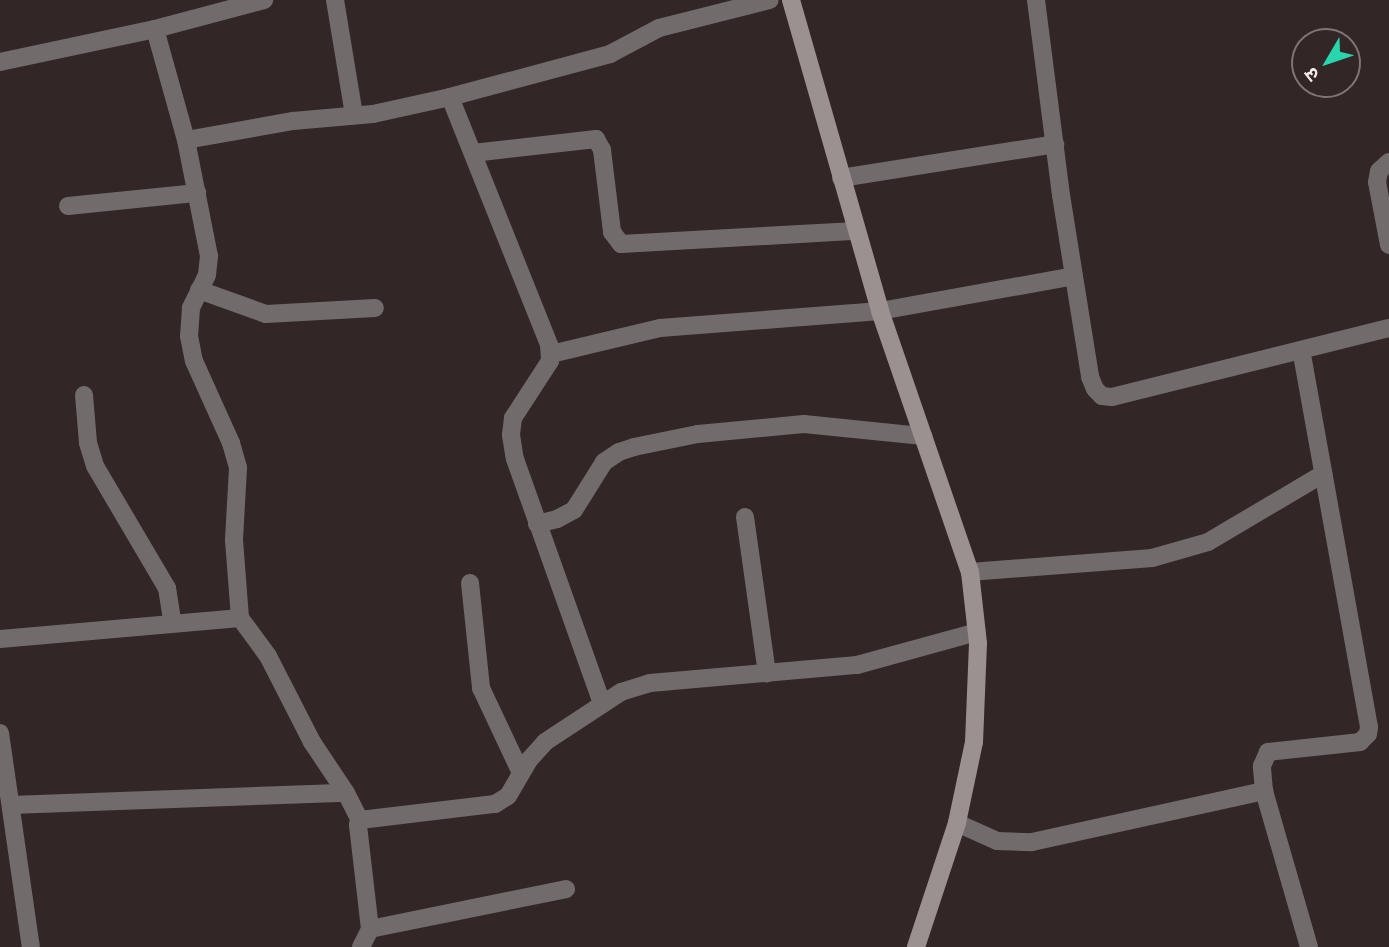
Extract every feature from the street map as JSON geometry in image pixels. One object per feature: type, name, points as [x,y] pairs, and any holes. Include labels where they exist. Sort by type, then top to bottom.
[{"type":"street","points":[[0,62],[155,29],[264,0]]},
{"type":"street","points":[[335,0],[354,116]]},
{"type":"street","points":[[186,140],[293,121],[354,116],[450,97],[610,54],[642,35],[659,29],[770,0]]},
{"type":"street","points":[[791,0],[880,311],[970,572],[977,632],[974,743],[957,822],[916,947]]},
{"type":"street","points":[[1036,0],[1090,377],[1095,389],[1102,396],[1112,397],[1389,328]]},
{"type":"street","points":[[155,29],[186,140],[209,256],[206,275],[191,308],[188,336],[194,361],[231,443],[238,468],[234,540],[240,618],[268,656],[312,742],[346,793],[360,820],[358,825],[370,929],[361,947]]},
{"type":"street","points":[[450,97],[511,243],[551,354],[550,361],[513,418],[510,435],[514,459],[602,704]]},
{"type":"street","points":[[473,153],[596,139],[603,150],[612,232],[621,244],[856,231]]},
{"type":"street","points":[[841,178],[1055,144]]},
{"type":"street","points":[[1389,162],[1379,171],[1377,182],[1389,245]]},
{"type":"street","points":[[68,206],[197,193]]},
{"type":"street","points":[[551,354],[660,328],[880,311],[1074,276]]},
{"type":"street","points":[[199,290],[266,314],[375,307]]},
{"type":"street","points":[[1301,350],[1368,734],[1360,742],[1268,752],[1262,766],[1264,791],[1309,947]]},
{"type":"street","points":[[84,395],[88,443],[95,466],[167,588],[173,624]]},
{"type":"street","points":[[537,524],[557,519],[575,510],[604,462],[619,452],[635,447],[698,434],[804,424],[923,436]]},
{"type":"street","points":[[970,572],[1152,558],[1185,549],[1208,542],[1258,516],[1323,474]]},
{"type":"street","points":[[745,517],[767,673]]},
{"type":"street","points":[[470,583],[481,688],[521,773]]},
{"type":"street","points":[[0,639],[240,618]]},
{"type":"street","points":[[360,820],[495,804],[508,796],[521,773],[545,743],[621,692],[650,683],[857,665],[977,632]]},
{"type":"street","points":[[0,733],[31,947]]},
{"type":"street","points":[[957,822],[997,842],[1032,842],[1264,791]]},
{"type":"street","points":[[11,805],[346,793]]},
{"type":"street","points":[[370,929],[566,888]]}]
